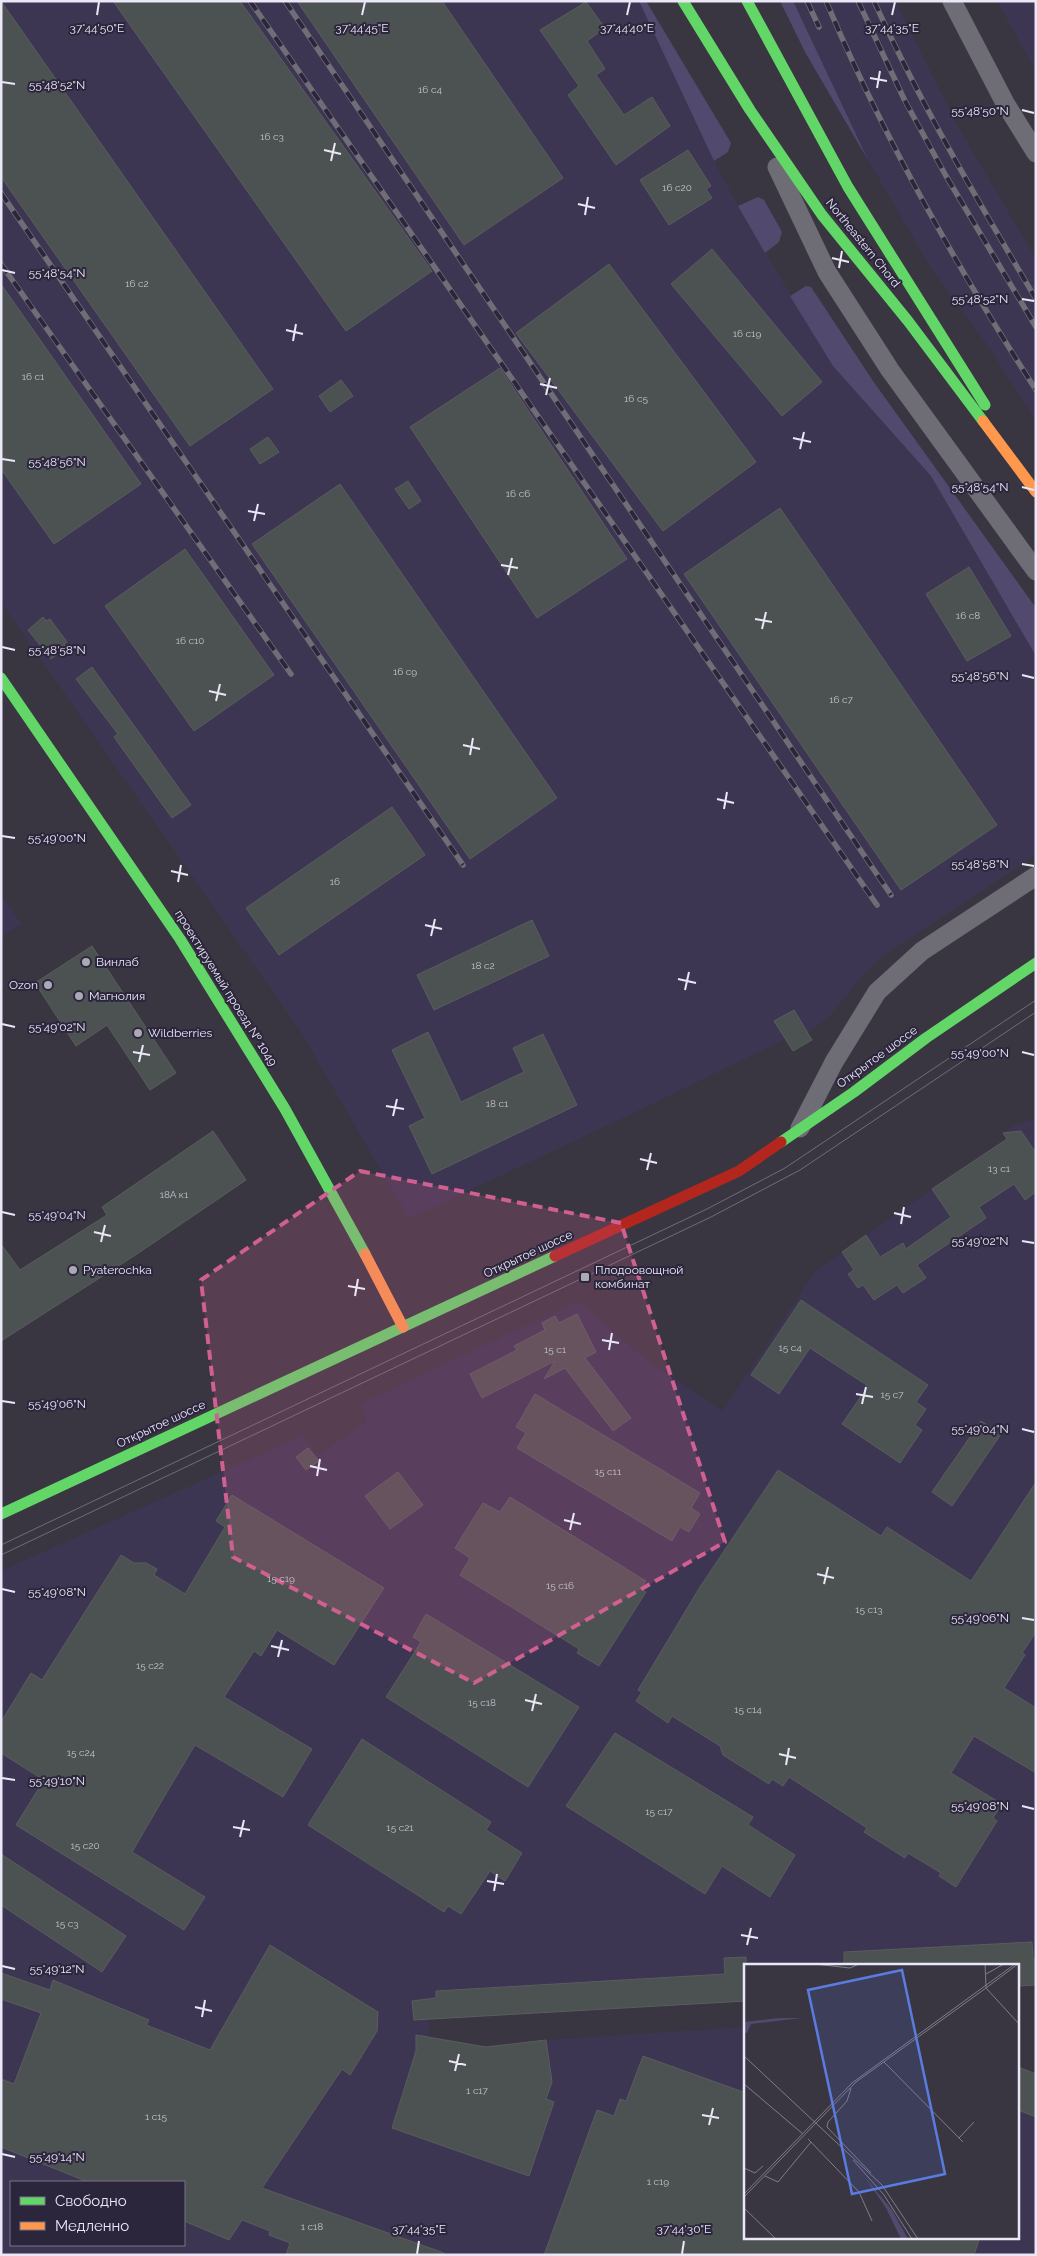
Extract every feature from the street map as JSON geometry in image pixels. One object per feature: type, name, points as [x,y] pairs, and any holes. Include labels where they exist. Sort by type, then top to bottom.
[{"type":"main road","name":"Northeastern Chord","points":[[683,1],[750,110],[822,215],[908,320],[1036,492]]},
{"type":"main road","name":"Northeastern Chord","points":[[747,1],[848,187],[957,362],[1036,483]]},
{"type":"main road","name":"проектируемый проезд № 1049","points":[[1,678],[180,940],[264,1075],[388,1295],[403,1327]]},
{"type":"main road","name":"Открытое шоссе","points":[[1,1514],[739,1171],[926,1038],[1036,963]]},
{"type":"street","points":[[952,1],[1005,103],[1036,153]]},
{"type":"street","points":[[750,110],[827,272],[890,370],[1036,572]]},
{"type":"street","points":[[800,1129],[834,1062],[877,992],[922,951],[1036,876]]},
{"type":"highlighted area","points":[[360,1171],[621,1223],[725,1542],[474,1683],[233,1557],[201,1280]]},
{"type":"shaded area","points":[[1,1],[639,1],[714,161],[738,206],[833,366],[931,476],[1036,656],[1036,855],[884,955],[862,976],[828,1018],[808,1033],[812,1040],[793,1051],[785,1039],[409,1219],[301,1032],[1,602]]},
{"type":"shaded area","points":[[639,1],[646,1],[731,143],[728,152],[714,161]]},
{"type":"shaded area","points":[[780,1],[895,1],[960,130],[1036,259],[1036,420],[986,343],[930,266],[805,52]]},
{"type":"shaded area","points":[[780,1],[793,1],[868,160],[805,52]]},
{"type":"shaded area","points":[[997,1],[1036,1],[1036,71]]},
{"type":"shaded area","points":[[758,197],[764,200],[782,232],[779,242],[765,253],[738,206]]},
{"type":"shaded area","points":[[806,286],[811,287],[873,381],[1036,608],[1036,656],[931,476],[833,366],[790,296]]},
{"type":"shaded area","points":[[1,894],[21,924],[1,937]]},
{"type":"shaded area","points":[[1036,1119],[1036,1985],[1020,1986],[1020,1964],[744,1964],[744,2001],[437,2018],[428,2016],[430,2037],[486,2047],[546,2040],[744,2027],[744,2238],[1020,2238],[1020,2068],[1036,2074],[1036,2255],[1,2255],[1,1571],[304,1435],[317,1456],[367,1421],[360,1404],[578,1301],[649,1362],[723,1411],[815,1272],[1007,1139],[1003,1133],[1015,1125]]},
{"type":"building","points":[[1,1],[273,389],[190,446],[1,177]]},
{"type":"building","points":[[113,1],[240,1],[432,271],[346,331]]},
{"type":"building","points":[[297,1],[442,1],[563,178],[464,245]]},
{"type":"building","points":[[586,2],[605,28],[587,41],[605,69],[596,75],[624,115],[652,97],[670,126],[616,165],[568,95],[579,86],[540,30]]},
{"type":"building","points":[[688,150],[711,186],[706,189],[712,198],[669,225],[640,180]]},
{"type":"building","points":[[712,249],[822,382],[782,416],[671,284]]},
{"type":"building","points":[[609,264],[756,462],[663,531],[516,333]]},
{"type":"building","points":[[1,284],[141,484],[54,544],[1,469]]},
{"type":"building","points":[[500,368],[627,559],[537,618],[410,427]]},
{"type":"building","points":[[341,380],[353,396],[330,412],[319,396]]},
{"type":"building","points":[[268,437],[279,452],[260,464],[250,449]]},
{"type":"building","points":[[408,481],[421,501],[409,509],[395,489]]},
{"type":"building","points":[[340,484],[557,798],[470,859],[252,544]]},
{"type":"building","points":[[780,508],[997,825],[901,890],[684,574]]},
{"type":"building","points":[[185,549],[274,675],[194,731],[105,606]]},
{"type":"building","points":[[969,567],[1011,636],[967,661],[926,594]]},
{"type":"building","points":[[43,617],[46,621],[50,619],[67,642],[64,644],[66,647],[51,659],[28,630]]},
{"type":"building","points":[[92,667],[191,805],[172,818],[114,737],[118,734],[76,679]]},
{"type":"building","points":[[392,807],[425,855],[279,955],[246,908]]},
{"type":"building","points":[[532,920],[549,956],[434,1010],[417,975]]},
{"type":"building","points":[[92,946],[176,1073],[150,1090],[107,1025],[76,1046],[35,983]]},
{"type":"building","points":[[794,1010],[812,1040],[793,1051],[774,1021]]},
{"type":"building","points":[[428,1032],[461,1102],[524,1072],[513,1048],[543,1034],[577,1105],[432,1174],[409,1126],[425,1118],[392,1050]]},
{"type":"building","points":[[213,1131],[246,1180],[134,1256],[1,1341],[1,1244],[20,1270],[107,1215],[102,1207]]},
{"type":"building","points":[[1021,1131],[1036,1153],[1036,1192],[1025,1200],[1014,1184],[979,1207],[986,1218],[917,1265],[926,1278],[903,1293],[897,1285],[874,1300],[863,1285],[858,1288],[848,1274],[854,1270],[842,1252],[866,1235],[880,1257],[903,1243],[906,1249],[951,1217],[932,1189],[1007,1139],[1003,1133]]},
{"type":"building","points":[[801,1300],[928,1385],[916,1402],[926,1409],[915,1425],[922,1430],[900,1463],[842,1424],[868,1386],[810,1348],[779,1394],[751,1375]]},
{"type":"building","points":[[577,1314],[596,1352],[585,1358],[631,1418],[613,1431],[565,1368],[544,1379],[555,1361],[482,1398],[470,1374],[517,1350],[514,1346],[545,1330],[542,1323],[555,1316],[559,1323]]},
{"type":"building","points":[[535,1394],[700,1493],[691,1508],[700,1514],[689,1532],[680,1527],[672,1541],[517,1448],[526,1433],[516,1427]]},
{"type":"building","points":[[981,1421],[1001,1434],[952,1506],[932,1492]]},
{"type":"building","points":[[308,1448],[319,1461],[306,1470],[296,1457]]},
{"type":"building","points":[[778,1470],[881,1536],[887,1527],[971,1581],[1036,1482],[1036,1632],[1022,1653],[1025,1655],[1004,1688],[1036,1708],[1036,1773],[974,1736],[951,1773],[1002,1804],[993,1818],[997,1821],[956,1887],[939,1876],[941,1873],[908,1853],[905,1858],[864,1832],[867,1828],[789,1777],[783,1786],[772,1779],[769,1784],[723,1755],[720,1746],[672,1716],[668,1723],[636,1701],[642,1692],[638,1690],[700,1587]]},
{"type":"building","points":[[398,1472],[423,1505],[390,1529],[365,1496]]},
{"type":"building","points":[[232,1495],[384,1588],[334,1665],[277,1630],[261,1656],[254,1651],[224,1697],[312,1749],[283,1797],[195,1745],[167,1792],[132,1852],[205,1897],[184,1930],[16,1825],[44,1780],[1,1753],[1,1722],[31,1673],[42,1680],[121,1555],[134,1563],[146,1563],[157,1569],[154,1575],[185,1594],[225,1527],[216,1521]]},
{"type":"building","points":[[510,1497],[646,1581],[641,1589],[646,1592],[599,1666],[577,1653],[579,1649],[460,1575],[470,1558],[455,1548],[483,1503],[500,1512]]},
{"type":"building","points":[[426,1614],[579,1707],[528,1787],[386,1697],[421,1642],[413,1637]]},
{"type":"building","points":[[615,1733],[753,1817],[748,1825],[795,1855],[770,1897],[722,1866],[705,1894],[566,1806]]},
{"type":"building","points":[[362,1739],[491,1822],[486,1830],[522,1853],[505,1881],[490,1871],[461,1914],[448,1906],[444,1912],[308,1825]]},
{"type":"building","points":[[1,1854],[126,1936],[102,1972],[1,1905]]},
{"type":"building","points":[[1032,1942],[1033,1959],[1036,1959],[1036,1985],[1020,1986],[1020,1964],[844,1964],[844,1952]]},
{"type":"building","points":[[270,1945],[378,2012],[377,2031],[350,2075],[342,2069],[262,2188],[444,2253],[444,2255],[286,2255],[290,2243],[269,2235],[270,2231],[242,2220],[229,2240],[185,2221],[185,2181],[86,2181],[1,2147],[1,2079],[14,2084],[41,2013],[1,1999],[1,1973],[50,1990],[53,1980],[149,2020],[146,2025],[210,2050]]},
{"type":"building","points":[[746,1957],[746,1964],[744,1964],[744,2001],[414,2020],[412,2001],[436,1998],[436,1991],[725,1974],[724,1958]]},
{"type":"building","points":[[416,2035],[486,2047],[546,2040],[552,2082],[546,2099],[554,2102],[529,2176],[392,2128],[416,2051]]},
{"type":"building","points":[[643,2056],[744,2092],[744,2238],[980,2238],[974,2255],[544,2255],[597,2110],[614,2116],[620,2099],[626,2101]]},
{"type":"building","points":[[1020,2068],[1036,2074],[1036,2117],[1020,2111]]},
{"type":"tram line","points":[[1,1545],[707,1209],[785,1168],[1036,1000]]},
{"type":"tram line","points":[[1,1555],[711,1217],[800,1170],[1036,1012]]},
{"type":"railway","points":[[250,1],[877,905]]},
{"type":"railway","points":[[285,1],[891,895]]},
{"type":"railway","points":[[807,1],[819,27]]},
{"type":"railway","points":[[826,1],[872,102],[922,200],[977,296],[1036,390]]},
{"type":"railway","points":[[858,1],[905,101],[946,176],[1036,327]]},
{"type":"railway","points":[[874,1],[931,115],[1036,299]]},
{"type":"railway","points":[[1,193],[463,865]]},
{"type":"railway","points":[[1,264],[291,674]]},
{"type":"traffic: fast","points":[[683,1],[750,110],[822,215],[908,321],[983,421]]},
{"type":"traffic: fast","points":[[747,1],[848,187],[985,405]]},
{"type":"traffic: fast","points":[[1,678],[180,939],[285,1109],[365,1254]]},
{"type":"traffic: fast","points":[[781,1142],[854,1092],[926,1038],[1036,963]]},
{"type":"traffic: fast","points":[[1,1514],[555,1256]]},
{"type":"traffic: slow","points":[[983,421],[1036,492]]},
{"type":"traffic: slow","points":[[365,1254],[403,1327]]},
{"type":"traffic: jam","points":[[555,1256],[739,1171],[781,1142]]},
{"type":"place","name":"Винлаб","points":[[86,962]]},
{"type":"place","name":"Ozon","points":[[48,985]]},
{"type":"place","name":"Магнолия","points":[[79,996]]},
{"type":"place","name":"Wildberries","points":[[138,1033]]},
{"type":"place","name":"Pyaterochka","points":[[73,1270]]},
{"type":"place","name":"Плодоовощной комбинат","points":[[585,1277]]}]
